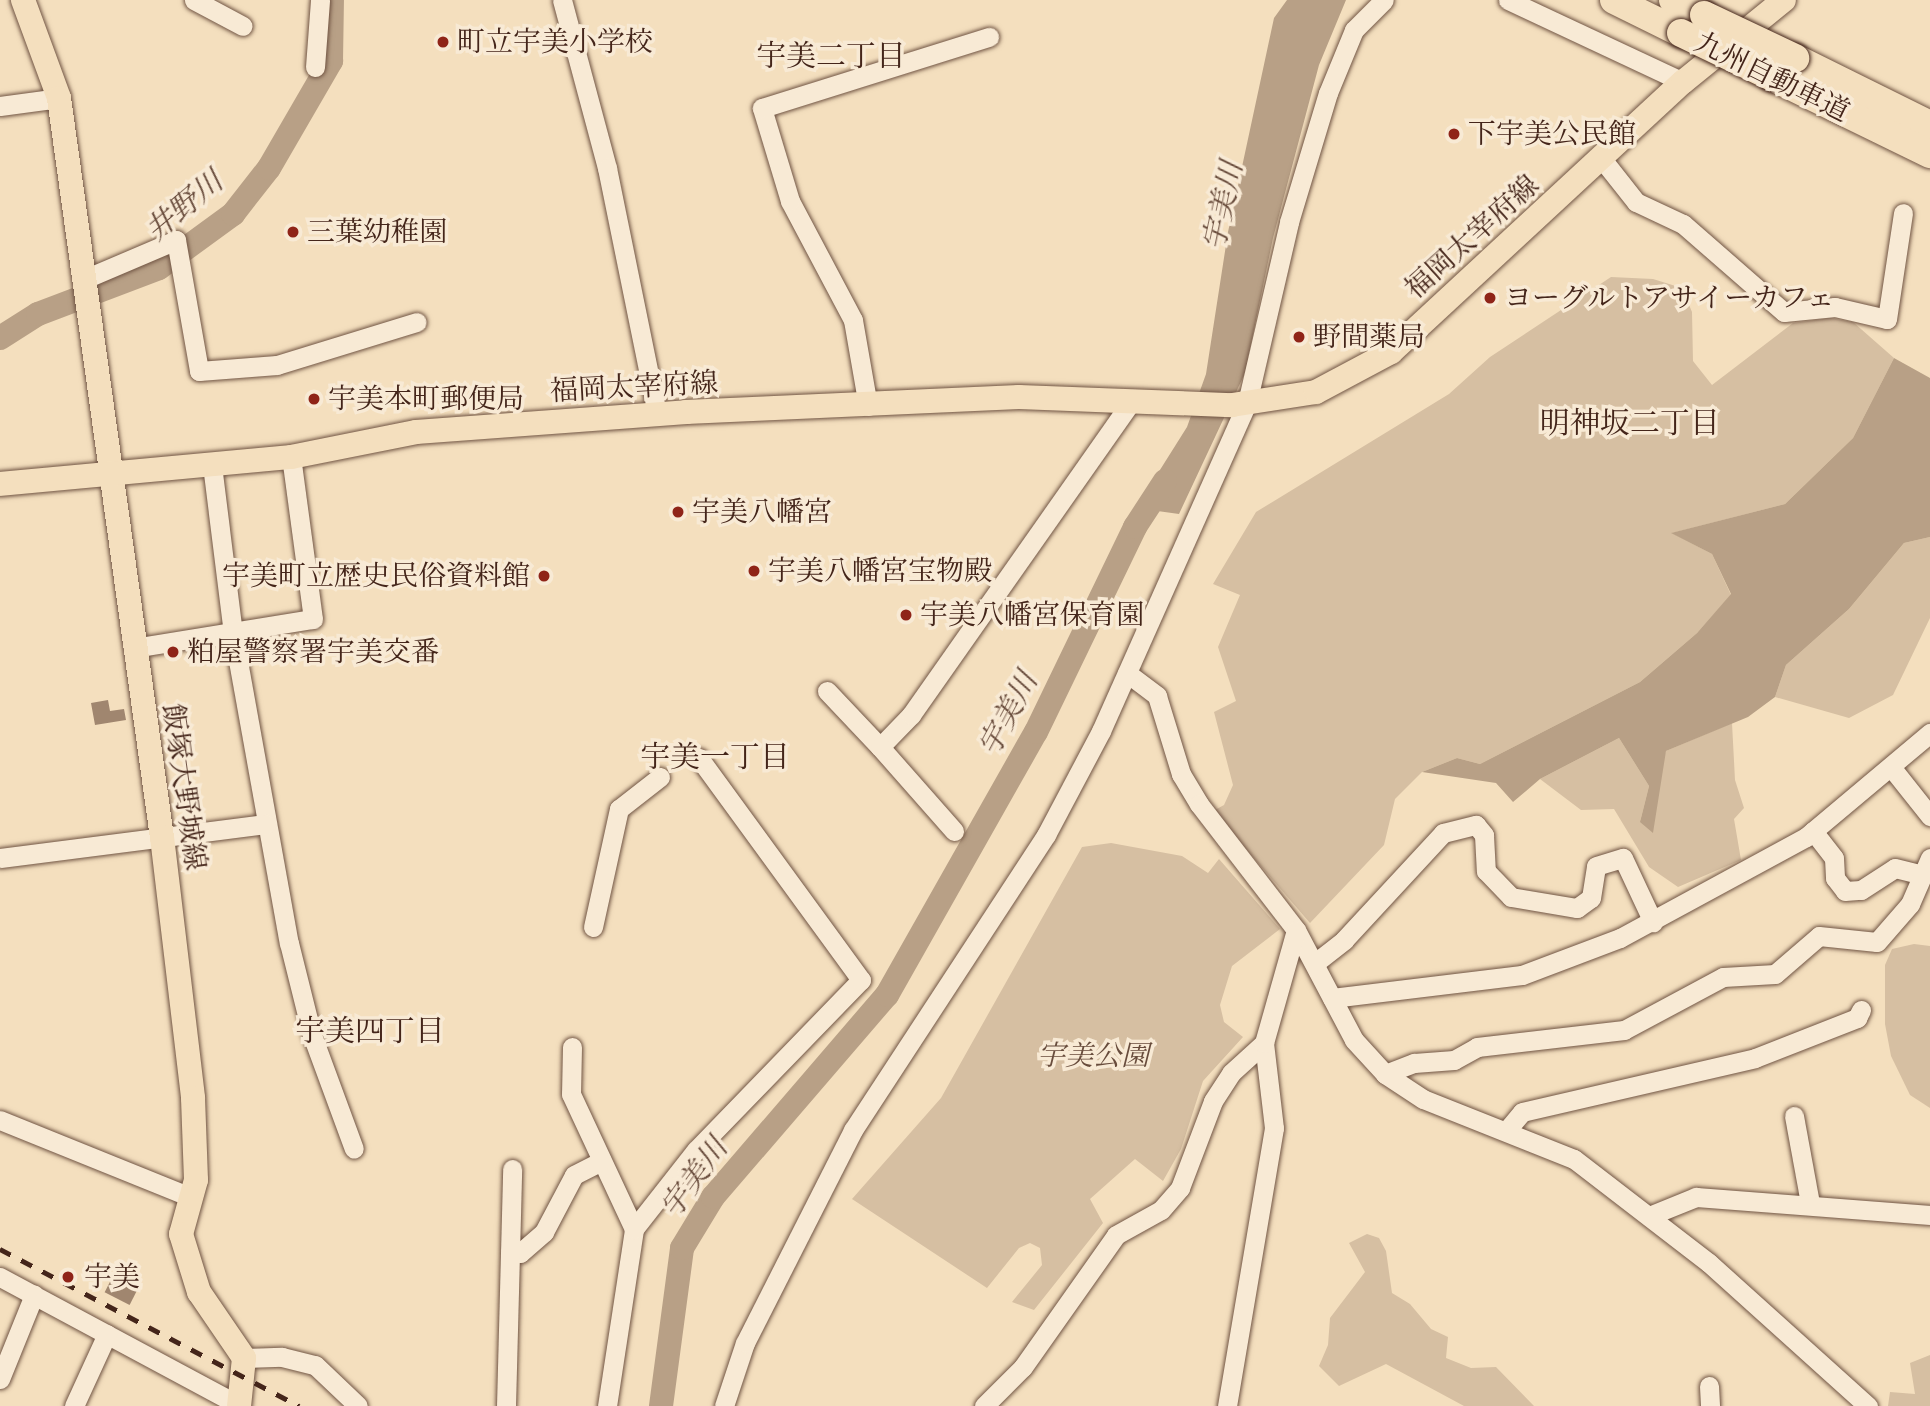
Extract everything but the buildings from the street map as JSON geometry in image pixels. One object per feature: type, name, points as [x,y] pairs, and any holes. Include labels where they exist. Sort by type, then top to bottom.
[{"type":"highway","name":"九州自動車道","points":[[1614,0],[1930,154]]},
{"type":"highway","name":"九州自動車道","points":[[1673,0],[1927,123]]},
{"type":"main road","name":"飯塚大野城線","points":[[23,0],[58,98],[92,309],[133,648],[162,837],[193,1098],[196,1180],[181,1234],[199,1292],[244,1358]]},
{"type":"main road","name":"福岡太宰府線","points":[[0,484],[291,457],[416,432],[657,414],[1019,397],[1240,404],[1316,391],[1391,352],[1683,82],[1775,2]]},
{"type":"main road","points":[[239,1406],[244,1358]]},
{"type":"street","points":[[194,0],[243,26]]},
{"type":"street","points":[[316,67],[320,0]]},
{"type":"street","points":[[562,0],[607,168],[657,414]]},
{"type":"street","points":[[724,1406],[744,1343],[853,1130],[1046,835],[1127,673],[1240,404],[1289,222],[1328,93],[1354,30],[1384,0]]},
{"type":"street","points":[[1508,0],[1683,82]]},
{"type":"street","points":[[868,406],[853,320],[790,201],[762,108],[989,37]]},
{"type":"street","points":[[0,106],[58,98]]},
{"type":"street","points":[[1602,159],[1636,202],[1683,224],[1784,312],[1835,307],[1886,318],[1903,213]]},
{"type":"street","points":[[87,281],[176,240],[199,371],[277,365],[417,322]]},
{"type":"street","points":[[880,747],[911,715],[1133,399]]},
{"type":"street","points":[[133,648],[313,619],[291,457]]},
{"type":"street","points":[[212,466],[233,633],[266,824],[312,1035],[354,1149]]},
{"type":"street","points":[[1127,673],[1157,696],[1181,774],[1199,804],[1296,930],[1353,1040],[1385,1074],[1423,1100],[1507,1130],[1574,1159],[1648,1216],[1868,1406]]},
{"type":"street","points":[[827,691],[954,831]]},
{"type":"street","points":[[1332,998],[1522,975],[1653,922],[1813,831],[1930,733]]},
{"type":"street","points":[[607,1406],[634,1229],[696,1150],[861,980],[699,758]]},
{"type":"street","points":[[1891,767],[1930,816]]},
{"type":"street","points":[[593,927],[619,809],[660,777]]},
{"type":"street","points":[[0,858],[266,824]]},
{"type":"street","points":[[1315,963],[1351,933],[1443,833],[1476,825],[1484,835],[1486,871],[1511,897],[1577,908],[1591,898],[1596,866],[1623,858],[1653,922]]},
{"type":"street","points":[[1385,1074],[1414,1063],[1454,1060],[1477,1047],[1624,1030],[1723,976],[1775,974],[1819,936],[1877,942],[1910,904],[1926,867],[1895,868],[1861,891],[1845,891],[1835,878],[1833,858],[1813,831]]},
{"type":"street","points":[[1227,1406],[1274,1128],[1264,1044],[1296,930]]},
{"type":"street","points":[[1507,1130],[1522,1112],[1755,1058],[1857,1018],[1861,1010]]},
{"type":"street","points":[[984,1406],[1023,1367],[1116,1236],[1161,1210],[1180,1188],[1213,1101],[1231,1073],[1264,1044]]},
{"type":"street","points":[[572,1047],[571,1094],[634,1229]]},
{"type":"street","points":[[1794,1116],[1810,1203]]},
{"type":"street","points":[[0,1120],[191,1198]]},
{"type":"street","points":[[510,1253],[520,1253],[544,1232],[574,1175],[602,1161]]},
{"type":"street","points":[[506,1406],[512,1169]]},
{"type":"street","points":[[1648,1216],[1696,1198],[1810,1203],[1930,1215]]},
{"type":"street","points":[[0,1278],[239,1406]]},
{"type":"street","points":[[0,1379],[34,1295]]},
{"type":"street","points":[[74,1406],[107,1334]]},
{"type":"street","points":[[244,1358],[282,1357],[315,1365],[358,1406]]},
{"type":"street","points":[[1709,1385],[1710,1406]]},
{"type":"green space","points":[[1611,277],[1653,279],[1682,288],[1692,312],[1693,361],[1712,385],[1793,323],[1830,318],[1853,322],[1894,358],[1853,438],[1785,504],[1672,533],[1712,554],[1731,595],[1697,633],[1640,682],[1480,764],[1457,758],[1422,772],[1395,799],[1384,845],[1310,923],[1213,811],[1224,805],[1233,785],[1214,712],[1236,701],[1218,647],[1240,595],[1213,584],[1256,512],[1449,394],[1490,357]]},
{"type":"green space","points":[[1930,537],[1930,618],[1893,695],[1849,718],[1775,697],[1786,665],[1849,609],[1904,543]]},
{"type":"green space","points":[[1732,723],[1735,780],[1744,808],[1734,819],[1741,860],[1678,887],[1649,867],[1614,809],[1581,810],[1540,779],[1619,738],[1649,786],[1640,822],[1666,751]]},
{"type":"green space","name":"宇美公園","points":[[1111,843],[1182,856],[1208,873],[1219,859],[1280,929],[1232,966],[1220,1005],[1224,1022],[1243,1037],[1203,1081],[1181,1149],[1163,1181],[1135,1159],[1090,1199],[1103,1223],[1034,1310],[1012,1302],[1042,1265],[1040,1248],[1030,1243],[1019,1248],[987,1288],[852,1199],[941,1098],[1082,847]]},
{"type":"green space","points":[[1914,944],[1930,946],[1930,1108],[1910,1095],[1891,1056],[1885,1024],[1885,965],[1892,949]]},
{"type":"green space","points":[[1367,1234],[1379,1238],[1386,1251],[1392,1293],[1410,1304],[1431,1329],[1448,1337],[1446,1358],[1471,1368],[1496,1367],[1534,1406],[1464,1406],[1386,1364],[1339,1386],[1319,1366],[1328,1345],[1330,1318],[1365,1272],[1349,1243]]},
{"type":"green space","points":[[1930,1355],[1930,1406],[1888,1406],[1890,1392],[1915,1394],[1910,1363]]},
{"type":"shaded area","points":[[1287,0],[1346,0],[1319,65],[1273,238],[1245,373],[1179,514],[1136,508],[1187,427],[1206,374],[1228,232],[1274,18]]},
{"type":"shaded area","points":[[1894,358],[1930,378],[1930,537],[1904,543],[1849,609],[1786,665],[1775,697],[1748,717],[1666,751],[1653,833],[1640,822],[1649,786],[1619,738],[1540,779],[1513,802],[1496,783],[1422,772],[1457,758],[1480,764],[1640,682],[1697,633],[1731,594],[1712,554],[1671,533],[1785,504],[1853,438]]},
{"type":"waterway","name":"井野川","points":[[0,338],[38,314],[159,268],[233,214],[269,168],[331,61],[332,0]]},
{"type":"waterway","name":"宇美川","points":[[661,1406],[682,1248],[713,1197],[887,995],[1036,732],[1135,527],[1165,481]]},
{"type":"railway","points":[[0,1249],[299,1406]]},
{"type":"place","name":"町立宇美小学校","points":[[443,42]]},
{"type":"place","name":"下宇美公民館","points":[[1454,134]]},
{"type":"place","name":"三葉幼稚園","points":[[293,232]]},
{"type":"place","name":"ヨーグルトアサイーカフェ","points":[[1490,298]]},
{"type":"place","name":"野間薬局","points":[[1299,337]]},
{"type":"place","name":"宇美本町郵便局","points":[[314,399]]},
{"type":"place","name":"宇美八幡宮","points":[[678,512]]},
{"type":"place","name":"宇美八幡宮宝物殿","points":[[754,571]]},
{"type":"place","name":"宇美町立歴史民俗資料館","points":[[544,576]]},
{"type":"place","name":"宇美八幡宮保育園","points":[[906,615]]},
{"type":"place","name":"粕屋警察署宇美交番","points":[[173,652]]},
{"type":"place","name":"宇美","points":[[68,1277]]},
{"type":"district","name":"宇美二丁目","points":[[831,56]]},
{"type":"district","name":"明神坂二丁目","points":[[1630,423]]},
{"type":"district","name":"宇美一丁目","points":[[715,757]]},
{"type":"district","name":"宇美四丁目","points":[[370,1031]]}]
